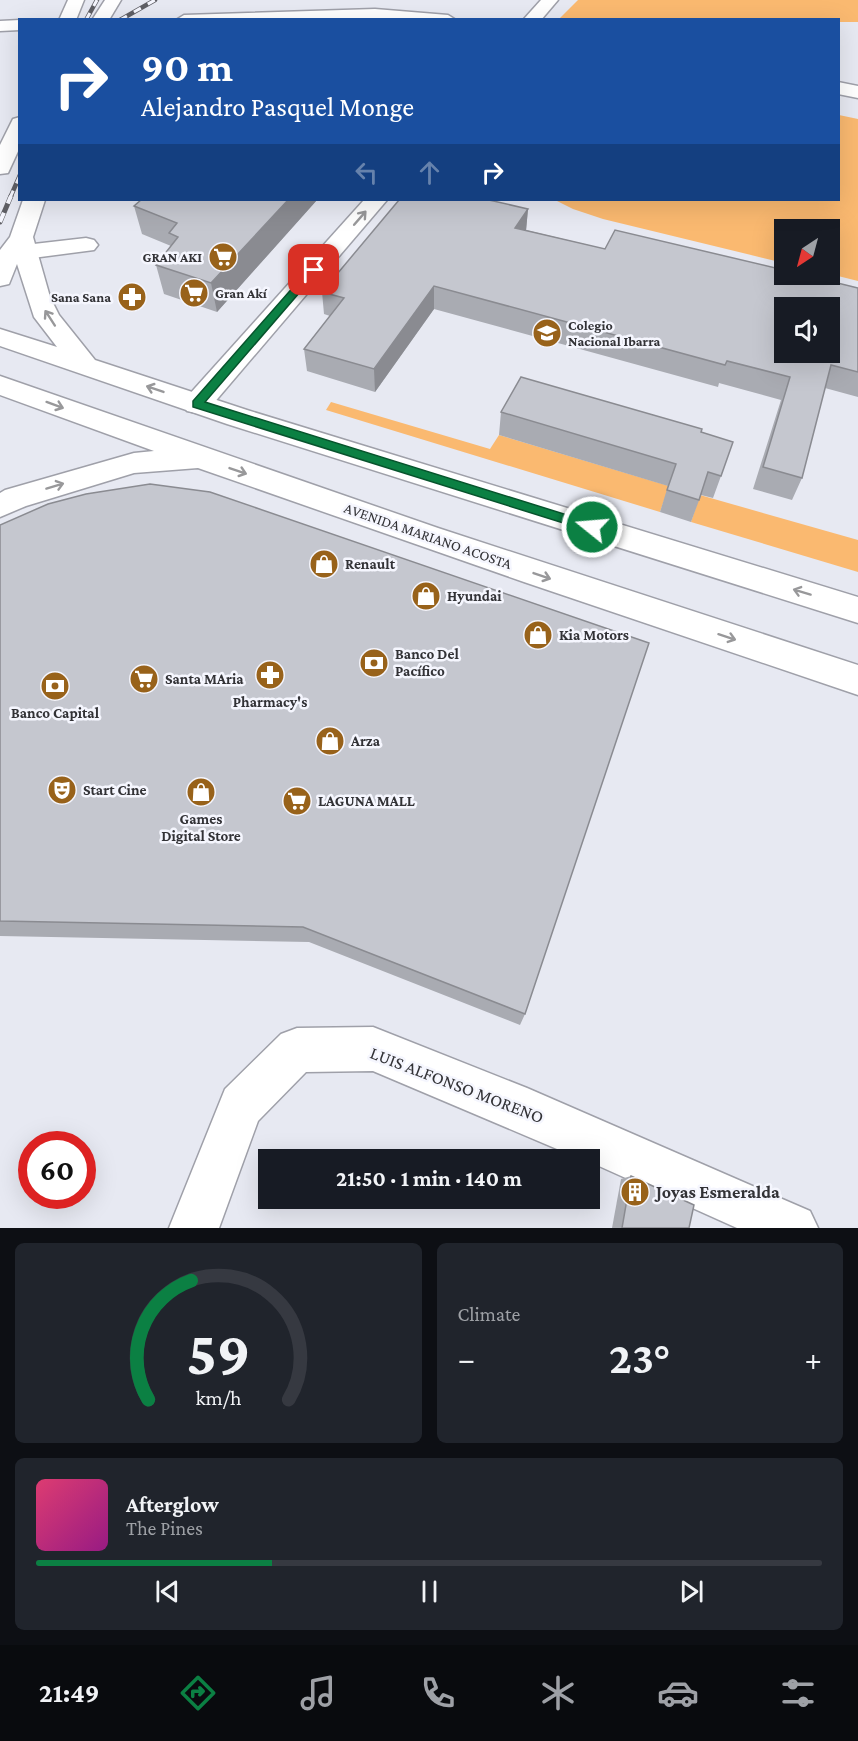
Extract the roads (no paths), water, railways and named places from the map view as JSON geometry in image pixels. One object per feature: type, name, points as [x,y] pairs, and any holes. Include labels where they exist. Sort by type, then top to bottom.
[{"type":"main road","points":[[68,18],[76,0]]},
{"type":"main road","points":[[101,18],[113,0]]},
{"type":"main road","points":[[533,18],[550,0]]},
{"type":"main road","points":[[248,18],[375,14],[424,18]]},
{"type":"main road","points":[[0,26],[18,25]]},
{"type":"main road","points":[[840,88],[858,92]]},
{"type":"main road","points":[[0,168],[18,128]]},
{"type":"main road","points":[[34,201],[23,244],[47,317],[85,365]]},
{"type":"main road","points":[[197,404],[375,201]]},
{"type":"main road","points":[[0,279],[7,257],[23,244],[86,245]]},
{"type":"main road","points":[[0,337],[197,404],[858,610]]},
{"type":"main road","name":"AVENIDA MARIANO ACOSTA","points":[[0,385],[204,460],[631,606],[858,680]]},
{"type":"main road","points":[[0,506],[16,498],[134,463],[204,460]]},
{"type":"main road","name":"LUIS ALFONSO MORENO","points":[[195,1222],[241,1105],[297,1050],[373,1049],[511,1104],[793,1228]]},
{"type":"railway","points":[[87,18],[97,0]]},
{"type":"railway","points":[[124,18],[155,0]]},
{"type":"railway","points":[[10,198],[18,180]]},
{"type":"railway","points":[[0,222],[11,196]]},
{"type":"place","name":"GRAN AKI","points":[[223,257]]},
{"type":"place","name":"Gran Akí","points":[[194,293]]},
{"type":"place","name":"Sana Sana","points":[[132,297]]},
{"type":"place","name":"Colegio Nacional Ibarra","points":[[547,333]]},
{"type":"place","name":"Renault","points":[[324,564]]},
{"type":"place","name":"Hyundai","points":[[426,596]]},
{"type":"place","name":"Kia Motors","points":[[538,635]]},
{"type":"place","name":"Banco Del Pacífico","points":[[374,663]]},
{"type":"place","name":"Pharmacy's","points":[[270,675]]},
{"type":"place","name":"Santa MAria","points":[[144,679]]},
{"type":"place","name":"Banco Capital","points":[[55,686]]},
{"type":"place","name":"Arza","points":[[330,741]]},
{"type":"place","name":"Start Cine","points":[[62,790]]},
{"type":"place","name":"Games Digital Store","points":[[201,792]]},
{"type":"place","name":"LAGUNA MALL","points":[[297,801]]},
{"type":"place","name":"Joyas Esmeralda","points":[[635,1192]]}]
